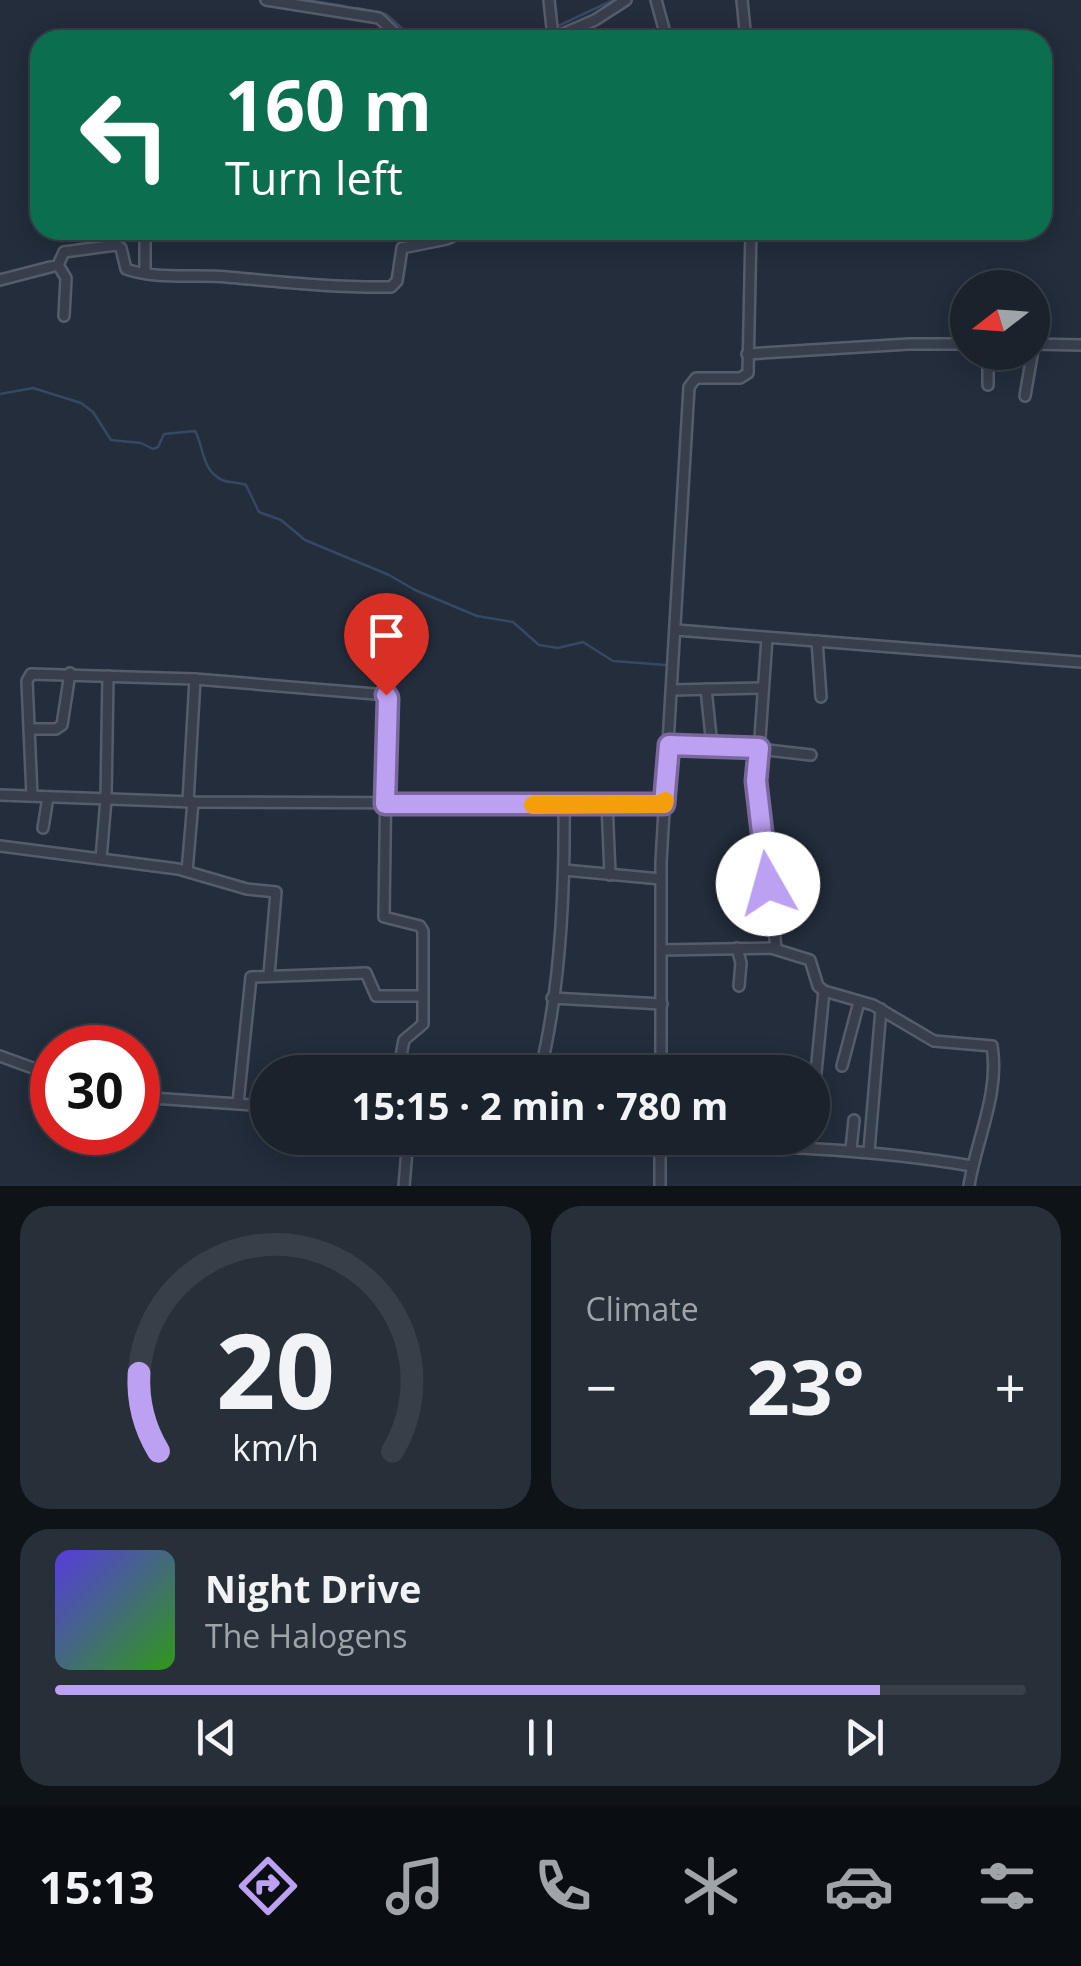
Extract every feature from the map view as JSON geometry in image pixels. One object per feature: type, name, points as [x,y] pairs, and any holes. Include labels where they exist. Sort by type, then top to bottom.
[{"type":"street","points":[[266,0],[349,12],[382,20],[392,30]]},
{"type":"street","points":[[349,12],[350,0]]},
{"type":"street","points":[[549,0],[551,30]]},
{"type":"street","points":[[564,30],[595,20],[626,0]]},
{"type":"street","points":[[656,0],[664,30]]},
{"type":"street","points":[[742,0],[745,30]]},
{"type":"street","points":[[145,240],[145,274]]},
{"type":"street","points":[[416,240],[417,244]]},
{"type":"street","points":[[0,280],[58,265],[65,252],[116,245],[121,248],[128,270],[145,274],[333,288],[391,288],[397,281],[400,250],[441,240]]},
{"type":"street","points":[[661,1055],[660,880],[689,387],[700,378],[744,377],[748,368],[750,240]]},
{"type":"street","points":[[58,265],[66,278],[64,316]]},
{"type":"street","points":[[747,354],[950,344]]},
{"type":"street","points":[[1050,344],[1081,345]]},
{"type":"street","points":[[988,370],[988,386]]},
{"type":"street","points":[[1025,396],[1030,370]]},
{"type":"street","points":[[676,630],[1081,662]]},
{"type":"street","points":[[767,638],[756,781],[776,948]]},
{"type":"street","points":[[817,642],[821,697]]},
{"type":"street","points":[[32,796],[28,677],[35,673],[196,679],[387,695],[384,917],[423,928],[423,1024],[404,1040],[401,1055]]},
{"type":"street","points":[[29,728],[61,726],[70,673]]},
{"type":"street","points":[[100,860],[106,798],[108,676]]},
{"type":"street","points":[[187,870],[196,679]]},
{"type":"street","points":[[672,690],[761,688]]},
{"type":"street","points":[[706,689],[712,746]]},
{"type":"street","points":[[669,745],[759,748],[811,756]]},
{"type":"street","points":[[0,795],[191,802],[664,804]]},
{"type":"street","points":[[43,828],[48,796]]},
{"type":"street","points":[[607,802],[610,875]]},
{"type":"street","points":[[543,1055],[564,870],[564,805]]},
{"type":"street","points":[[0,846],[187,870],[248,889],[276,892],[269,975]]},
{"type":"street","points":[[564,870],[660,880]]},
{"type":"street","points":[[737,948],[741,962],[739,986]]},
{"type":"street","points":[[661,950],[776,948],[810,960],[824,991],[881,1009],[934,1040],[992,1046],[990,1097],[969,1186]]},
{"type":"street","points":[[238,1103],[250,979],[269,975],[366,973],[376,996],[422,996]]},
{"type":"street","points":[[818,1055],[824,991]]},
{"type":"street","points":[[552,998],[662,1004]]},
{"type":"street","points":[[842,1066],[859,1002]]},
{"type":"street","points":[[868,1152],[881,1009]]},
{"type":"street","points":[[0,1056],[30,1067]]},
{"type":"street","points":[[160,1098],[250,1104]]},
{"type":"street","points":[[851,1150],[854,1120]]},
{"type":"street","points":[[830,1146],[972,1166]]},
{"type":"street","points":[[404,1186],[407,1155]]},
{"type":"street","points":[[660,1155],[660,1186]]},
{"type":"waterway","points":[[307,0],[344,6]]},
{"type":"waterway","points":[[556,27],[613,0]]},
{"type":"waterway","points":[[357,8],[386,14],[404,30]]},
{"type":"waterway","points":[[0,394],[33,388],[81,403],[93,412],[111,440],[141,443],[153,449],[164,434],[195,431],[215,476],[246,485],[259,512],[281,520],[305,540],[477,616],[513,622],[539,645],[558,648],[583,642],[613,661],[666,665]]},
{"type":"slow traffic","points":[[533,805],[665,801]]},
{"type":"route","points":[[386,695],[385,804],[664,804],[669,745],[759,748],[756,781],[768,884]]}]
